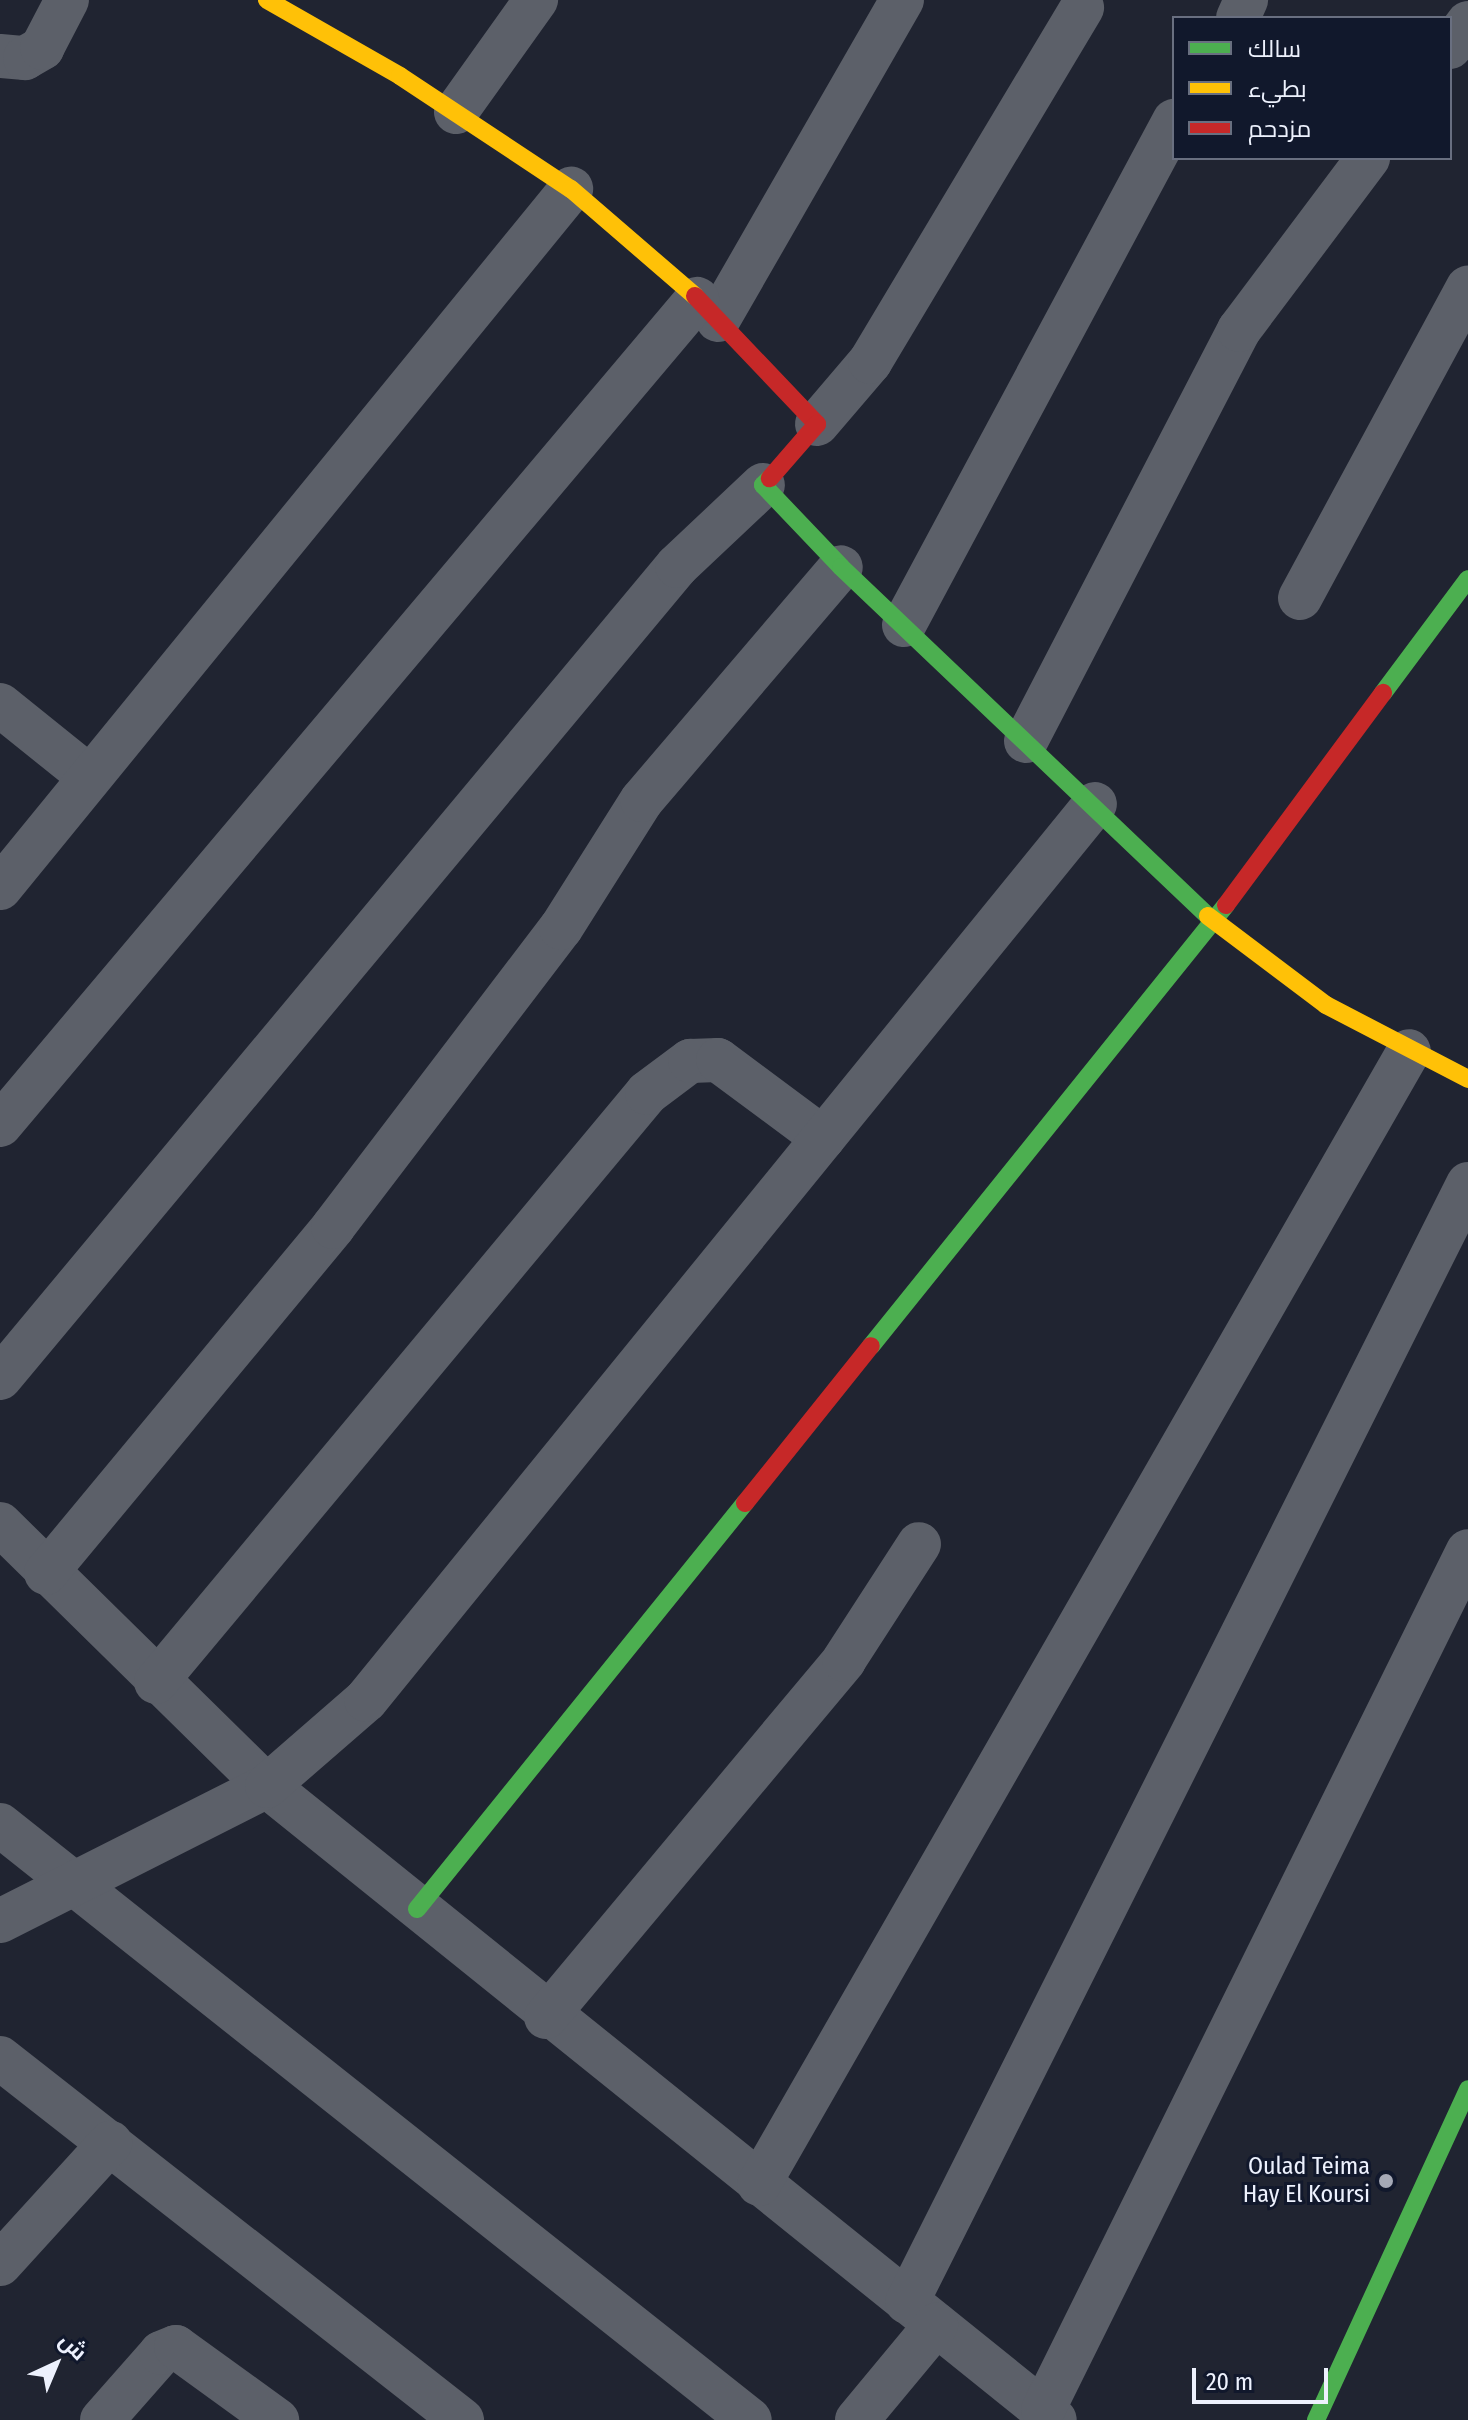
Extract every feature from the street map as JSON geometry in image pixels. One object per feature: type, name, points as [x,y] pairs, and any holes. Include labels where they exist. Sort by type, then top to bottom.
[{"type":"street","points":[[0,56],[25,58],[42,48],[67,0]]},
{"type":"street","points":[[267,0],[456,112],[571,189],[708,310],[817,424]]},
{"type":"street","points":[[456,112],[536,0]]},
{"type":"street","points":[[0,1125],[708,310],[902,0]]},
{"type":"street","points":[[0,1378],[677,566],[763,485],[870,362],[1082,8]]},
{"type":"street","points":[[1452,44],[1468,23]]},
{"type":"street","points":[[904,625],[1172,125]]},
{"type":"street","points":[[1026,741],[1239,330],[1366,160]]},
{"type":"street","points":[[0,888],[87,775],[571,189]]},
{"type":"street","points":[[1300,598],[1468,287]]},
{"type":"street","points":[[763,485],[841,567],[1095,804],[1214,921],[1326,1005],[1409,1051],[1468,1079]]},
{"type":"street","points":[[46,1573],[333,1227],[561,928],[642,800],[841,567]]},
{"type":"street","points":[[417,1909],[1214,921],[1468,579]]},
{"type":"street","points":[[0,705],[87,775]]},
{"type":"street","points":[[0,1921],[267,1786],[366,1700],[484,1565],[823,1138],[1095,804]]},
{"type":"street","points":[[759,2184],[1409,1051]]},
{"type":"street","points":[[156,1682],[647,1093],[690,1061],[718,1060],[823,1138]]},
{"type":"street","points":[[857,2420],[922,2313],[1468,1184]]},
{"type":"street","points":[[0,1524],[156,1682],[267,1786],[546,2017],[922,2313],[1030,2411],[1468,1551]]},
{"type":"street","points":[[546,2017],[844,1660],[919,1544]]},
{"type":"street","points":[[0,1825],[750,2420]]},
{"type":"street","points":[[0,2058],[462,2420]]},
{"type":"street","points":[[1316,2420],[1468,2089]]},
{"type":"street","points":[[0,2264],[110,2143]]},
{"type":"street","points":[[102,2420],[161,2353],[176,2347],[277,2420]]},
{"type":"traffic: fast","points":[[770,478],[763,485],[841,567],[1208,916]]},
{"type":"traffic: fast","points":[[1383,693],[1468,579]]},
{"type":"traffic: fast","points":[[871,1346],[1226,905]]},
{"type":"traffic: fast","points":[[417,1909],[745,1503]]},
{"type":"traffic: fast","points":[[1316,2420],[1468,2089]]},
{"type":"traffic: slow","points":[[267,0],[400,76],[571,189],[695,296]]},
{"type":"traffic: slow","points":[[1208,916],[1326,1005],[1468,1079]]},
{"type":"traffic: jam","points":[[695,296],[817,424],[770,478]]},
{"type":"traffic: jam","points":[[1226,905],[1383,693]]},
{"type":"traffic: jam","points":[[745,1503],[871,1346]]},
{"type":"place","name":"Oulad Teima Hay El Koursi","points":[[1386,2181]]}]
